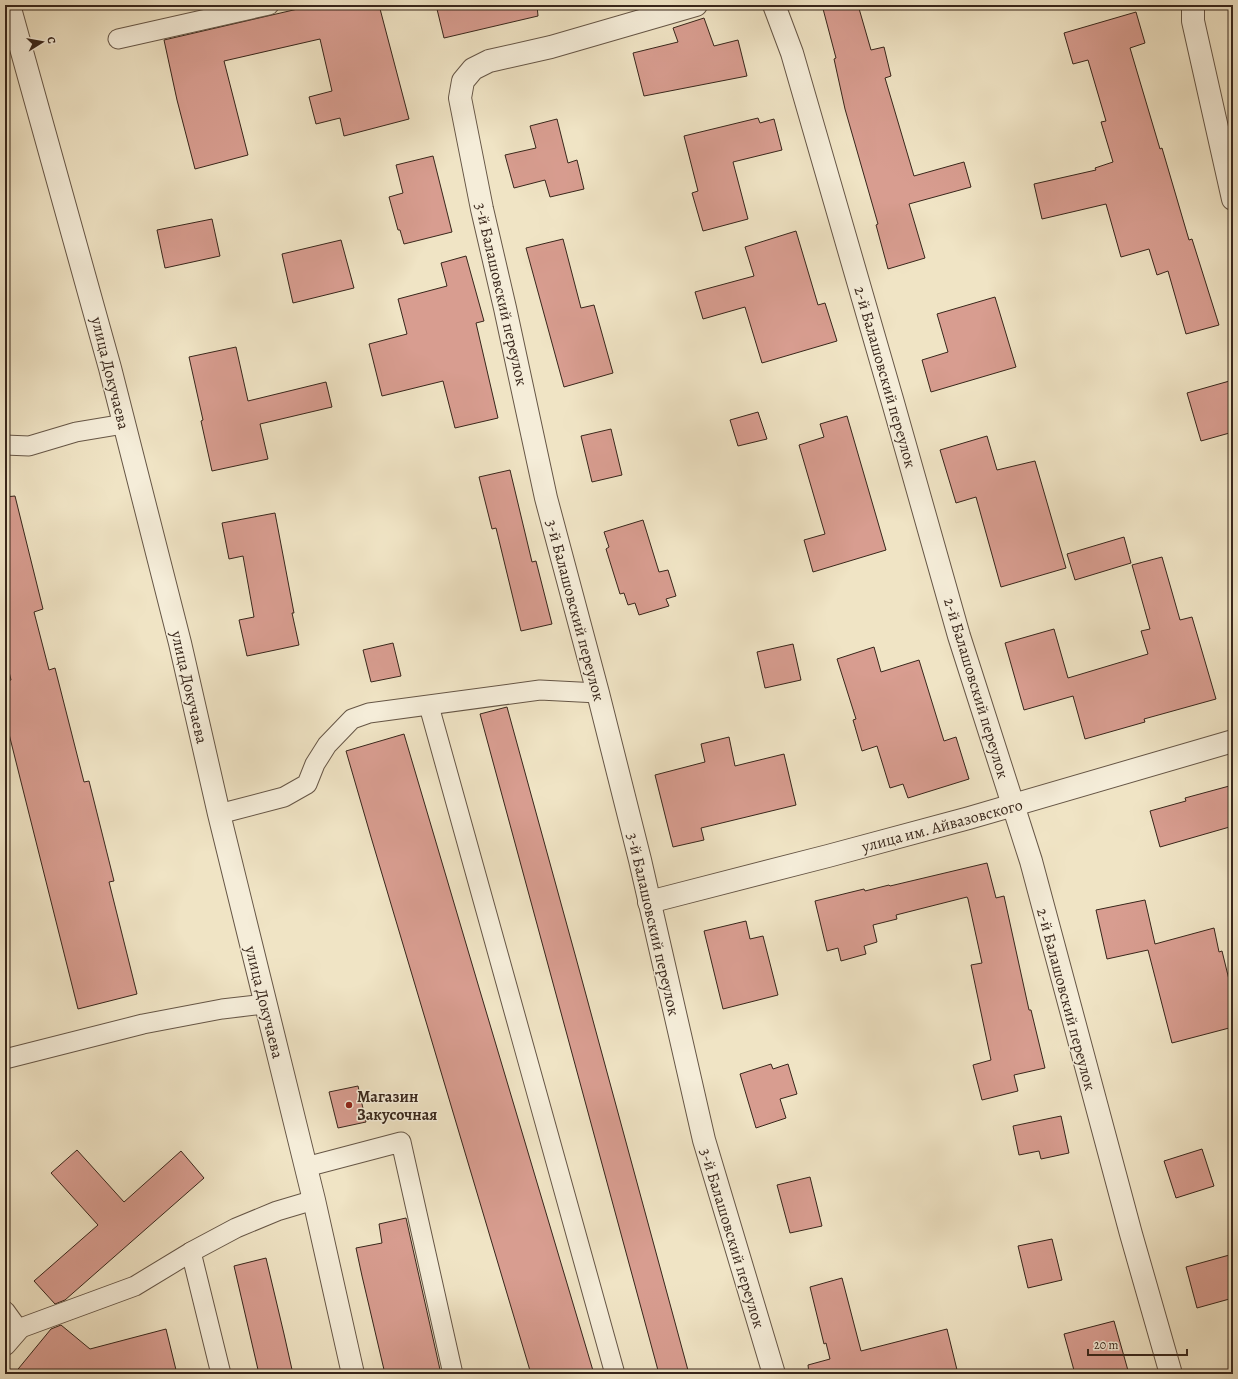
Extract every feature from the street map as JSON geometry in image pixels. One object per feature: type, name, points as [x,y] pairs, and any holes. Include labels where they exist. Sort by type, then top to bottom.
[{"type":"street","name":"улица Докучаева","points":[[9,5],[110,368],[180,643],[219,814],[314,1200],[353,1374]]},
{"type":"street","name":"3-й Балашовский переулок","points":[[696,5],[551,47],[489,61],[473,69],[464,81],[460,98],[482,209],[546,498],[598,693],[649,902],[704,1140],[774,1374]]},
{"type":"street","name":"2-й Балашовский переулок","points":[[774,5],[792,53],[959,636],[1031,861],[1130,1234],[1171,1374]]},
{"type":"street","points":[[1194,5],[1193,21],[1233,199]]},
{"type":"street","name":"улица им. Айвазовского","points":[[649,902],[1014,806],[1233,741]]},
{"type":"lane","points":[[118,39],[269,5]]},
{"type":"lane","points":[[5,445],[29,446],[76,432],[124,424]]},
{"type":"lane","points":[[219,814],[284,797],[307,784],[315,764],[327,745],[352,719],[369,713],[540,690],[598,693]]},
{"type":"lane","points":[[430,706],[615,1374]]},
{"type":"lane","points":[[5,1059],[146,1023],[222,1009],[265,1004]]},
{"type":"lane","points":[[306,1167],[401,1142],[453,1374]]},
{"type":"lane","points":[[5,1311],[9,1334],[135,1286],[236,1228],[277,1211],[314,1200]]},
{"type":"lane","points":[[192,1252],[221,1374]]},
{"type":"building","points":[[315,5],[379,5],[409,119],[344,136],[340,118],[316,124],[309,97],[332,91],[320,39],[224,61],[248,155],[195,169],[177,100],[164,40]]},
{"type":"building","points":[[436,5],[537,5],[538,16],[444,38]]},
{"type":"building","points":[[822,5],[858,5],[871,50],[884,47],[891,76],[885,78],[914,176],[964,162],[971,187],[909,204],[925,258],[888,269],[876,225],[878,224],[845,109],[834,59],[836,58]]},
{"type":"building","points":[[1136,12],[1145,43],[1130,48],[1160,149],[1162,148],[1189,240],[1192,239],[1219,325],[1186,334],[1168,271],[1157,275],[1149,249],[1121,257],[1106,204],[1042,219],[1034,184],[1096,170],[1095,168],[1113,162],[1101,122],[1106,121],[1088,60],[1073,64],[1064,33]]},
{"type":"building","points":[[704,18],[714,46],[738,40],[747,76],[644,96],[633,53],[678,42],[673,28]]},
{"type":"building","points":[[758,118],[760,123],[774,119],[782,150],[733,162],[748,219],[703,231],[692,193],[698,191],[684,136]]},
{"type":"building","points":[[557,119],[568,163],[577,160],[584,189],[550,197],[545,180],[514,188],[505,155],[536,148],[530,126]]},
{"type":"building","points":[[433,156],[452,232],[404,244],[400,230],[398,230],[389,197],[403,193],[396,165]]},
{"type":"building","points":[[212,219],[220,256],[165,268],[157,230]]},
{"type":"building","points":[[796,231],[818,305],[825,303],[837,341],[762,363],[745,307],[703,319],[695,292],[754,276],[745,247]]},
{"type":"building","points":[[563,239],[581,308],[594,305],[613,373],[564,387],[526,248]]},
{"type":"building","points":[[341,240],[354,288],[293,303],[282,254]]},
{"type":"building","points":[[466,256],[484,321],[476,323],[498,418],[455,428],[443,381],[382,396],[369,344],[407,334],[398,299],[447,286],[441,263]]},
{"type":"building","points":[[995,297],[1016,367],[931,392],[922,360],[948,352],[937,314]]},
{"type":"building","points":[[236,347],[248,401],[326,382],[332,407],[260,424],[268,459],[212,471],[201,421],[203,420],[189,357]]},
{"type":"building","points":[[1233,380],[1233,432],[1201,441],[1187,393]]},
{"type":"building","points":[[758,412],[767,439],[738,446],[730,420]]},
{"type":"building","points":[[847,416],[886,550],[813,572],[804,540],[825,534],[799,445],[824,437],[820,424]]},
{"type":"building","points":[[611,429],[622,475],[592,482],[581,436]]},
{"type":"building","points":[[987,436],[997,470],[1035,461],[1066,568],[1001,587],[976,497],[956,503],[940,450]]},
{"type":"building","points":[[510,470],[532,562],[536,561],[552,624],[521,631],[496,528],[492,529],[479,477]]},
{"type":"building","points":[[15,496],[43,609],[34,612],[49,670],[55,668],[84,782],[89,781],[114,881],[109,882],[137,994],[78,1009],[5,718],[5,681],[11,680],[5,655],[5,497]]},
{"type":"building","points":[[275,513],[299,645],[247,656],[239,620],[254,617],[243,556],[229,559],[222,523]]},
{"type":"building","points":[[643,520],[659,572],[668,570],[676,596],[666,599],[669,606],[639,615],[635,603],[628,605],[624,593],[620,594],[606,549],[609,547],[604,532]]},
{"type":"building","points":[[1124,537],[1131,563],[1075,580],[1067,554]]},
{"type":"building","points":[[1162,557],[1180,620],[1192,617],[1216,699],[1144,719],[1145,722],[1085,739],[1073,696],[1024,710],[1005,643],[1054,629],[1068,678],[1148,654],[1141,631],[1150,629],[1132,565]]},
{"type":"building","points":[[393,643],[401,676],[371,682],[363,650]]},
{"type":"building","points":[[793,644],[801,680],[765,688],[757,652]]},
{"type":"building","points":[[874,647],[881,672],[919,660],[944,741],[956,737],[969,779],[908,798],[903,784],[890,788],[877,746],[862,751],[853,720],[856,719],[837,659]]},
{"type":"building","points":[[507,707],[689,1374],[659,1374],[480,714]]},
{"type":"building","points":[[404,734],[594,1374],[531,1374],[371,837],[346,751]]},
{"type":"building","points":[[729,737],[735,766],[784,754],[796,805],[701,828],[704,840],[673,847],[655,775],[705,762],[701,744]]},
{"type":"building","points":[[1233,785],[1233,826],[1160,847],[1150,811],[1186,801],[1185,798]]},
{"type":"building","points":[[987,863],[996,898],[1004,896],[1029,1010],[1031,1010],[1045,1068],[1014,1075],[1018,1091],[982,1100],[973,1065],[991,1060],[971,965],[982,963],[967,897],[896,915],[897,919],[873,925],[877,942],[864,946],[866,954],[841,961],[838,948],[827,951],[815,901],[864,889],[865,891],[890,886]]},
{"type":"building","points":[[1145,900],[1155,944],[1214,928],[1219,952],[1222,951],[1233,996],[1233,1027],[1172,1043],[1148,950],[1107,959],[1096,910]]},
{"type":"building","points":[[746,921],[750,939],[763,936],[778,995],[723,1009],[704,931]]},
{"type":"building","points":[[771,1064],[773,1069],[788,1064],[797,1094],[780,1099],[786,1118],[756,1128],[740,1074]]},
{"type":"building","points":[[358,1086],[366,1122],[338,1128],[329,1092]]},
{"type":"building","points":[[1061,1116],[1069,1153],[1041,1159],[1039,1151],[1019,1155],[1013,1126]]},
{"type":"building","points":[[1202,1149],[1214,1186],[1176,1198],[1164,1161]]},
{"type":"building","points":[[77,1150],[124,1202],[181,1151],[204,1178],[65,1300],[55,1304],[34,1281],[98,1225],[51,1173]]},
{"type":"building","points":[[810,1177],[822,1226],[790,1233],[777,1185]]},
{"type":"building","points":[[406,1218],[441,1374],[385,1374],[362,1276],[356,1248],[382,1243],[379,1224]]},
{"type":"building","points":[[1052,1239],[1062,1280],[1028,1288],[1018,1246]]},
{"type":"building","points":[[1233,1254],[1233,1298],[1197,1308],[1186,1267]]},
{"type":"building","points":[[266,1258],[293,1374],[259,1374],[234,1266]]},
{"type":"building","points":[[842,1278],[861,1351],[947,1329],[958,1374],[809,1374],[808,1365],[830,1359],[826,1343],[824,1344],[810,1287]]},
{"type":"building","points":[[1114,1321],[1129,1374],[1075,1374],[1064,1334]]},
{"type":"building","points":[[61,1325],[90,1349],[166,1329],[177,1374],[14,1374],[51,1329]]},
{"type":"place","name":"Магазин Закусочная","points":[[349,1105]]}]
